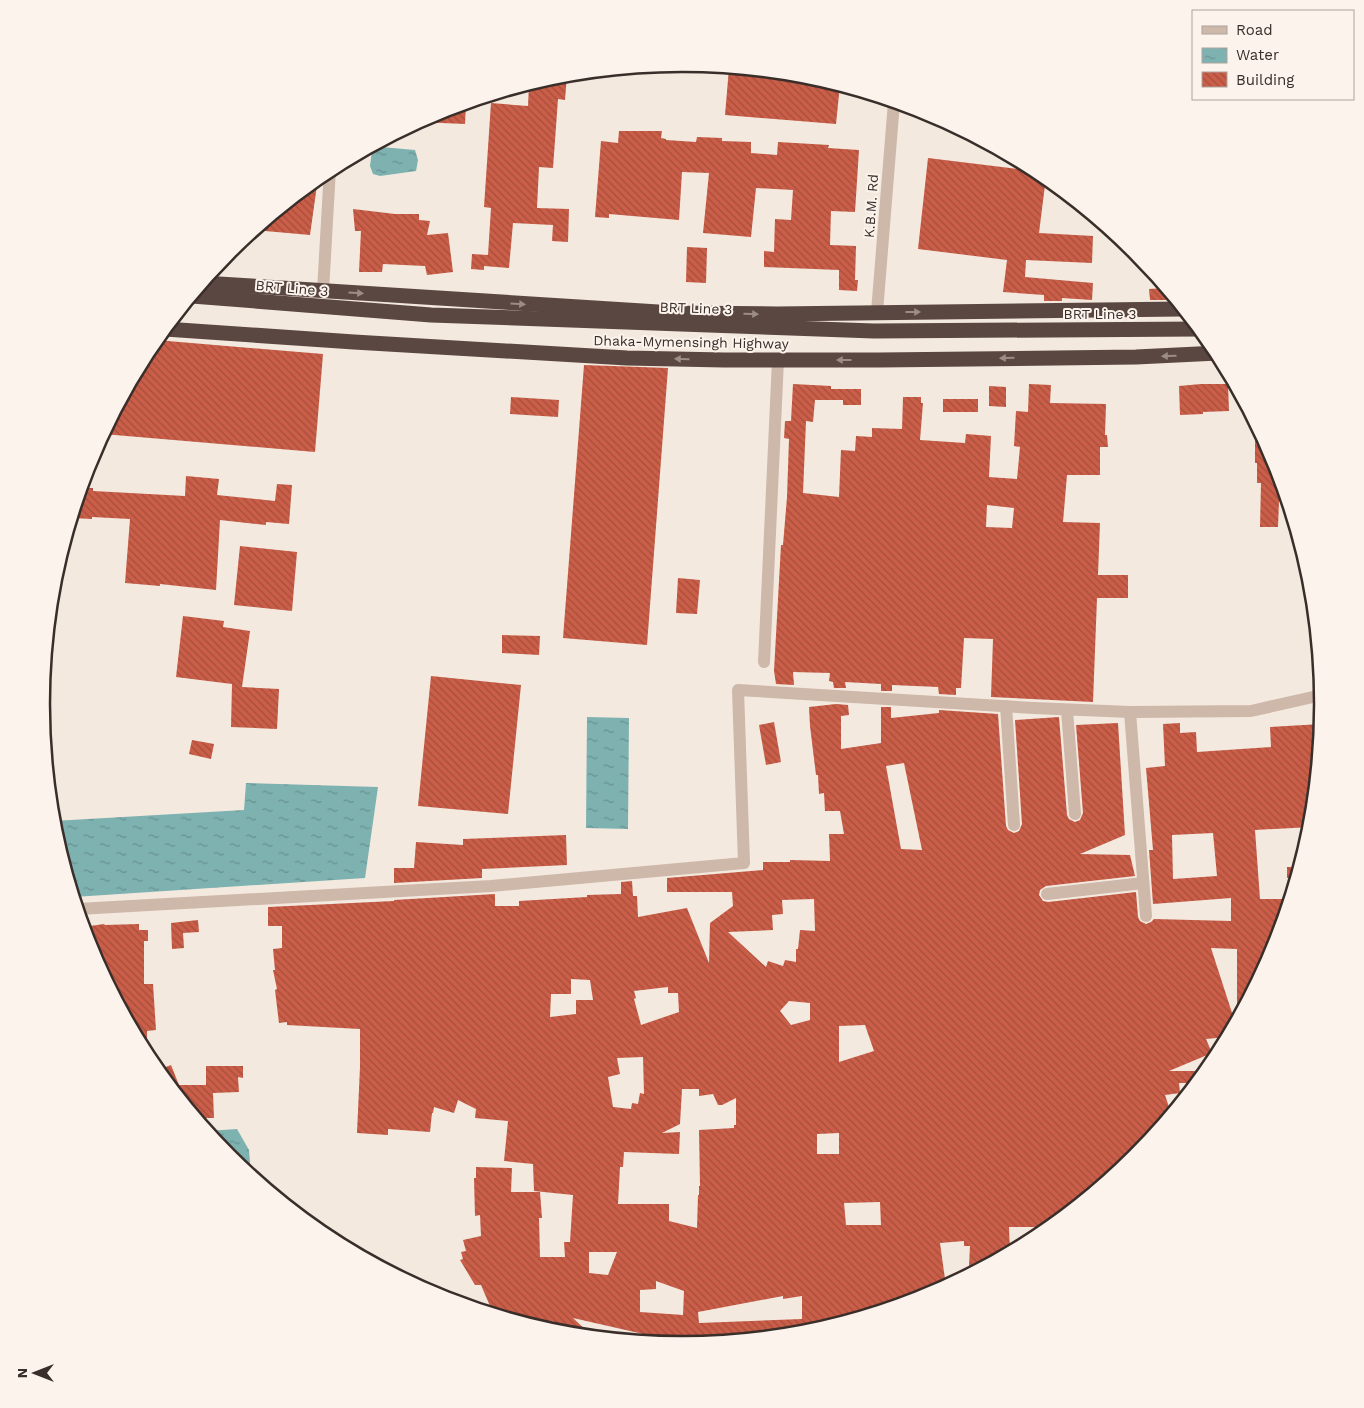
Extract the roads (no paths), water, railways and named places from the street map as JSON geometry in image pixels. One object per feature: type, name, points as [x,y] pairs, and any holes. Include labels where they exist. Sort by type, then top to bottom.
[{"type":"highway","name":"Dhaka-Mymensingh Highway","points":[[210,283],[674,313],[777,314],[1174,308]]},
{"type":"highway","name":"BRT Line 3","points":[[199,297],[431,315],[864,331],[1190,329]]},
{"type":"highway","name":"Dhaka-Mymensingh Highway","points":[[174,330],[627,358],[778,360],[1208,354]]},
{"type":"street","name":"K.B.M. Rd","points":[[877,312],[893,109]]},
{"type":"street","points":[[322,291],[329,180]]},
{"type":"street","points":[[764,662],[778,360]]},
{"type":"street","points":[[85,909],[491,886],[744,863],[738,690],[1067,710],[1130,712],[1251,711],[1314,697]]},
{"type":"street","points":[[1006,706],[1014,825]]},
{"type":"street","points":[[1067,710],[1075,814]]},
{"type":"street","points":[[1130,712],[1146,916]]},
{"type":"street","points":[[1047,894],[1143,883]]},
{"type":"water","points":[[384,147],[415,150],[418,160],[416,171],[380,176],[373,174],[370,166],[372,154]]},
{"type":"water","points":[[587,717],[629,718],[628,829],[586,828]]},
{"type":"water","points":[[246,783],[378,787],[365,878],[81,897],[61,821],[244,810]]},
{"type":"water","points":[[237,1129],[249,1150],[250,1165],[235,1151],[216,1130]]}]
